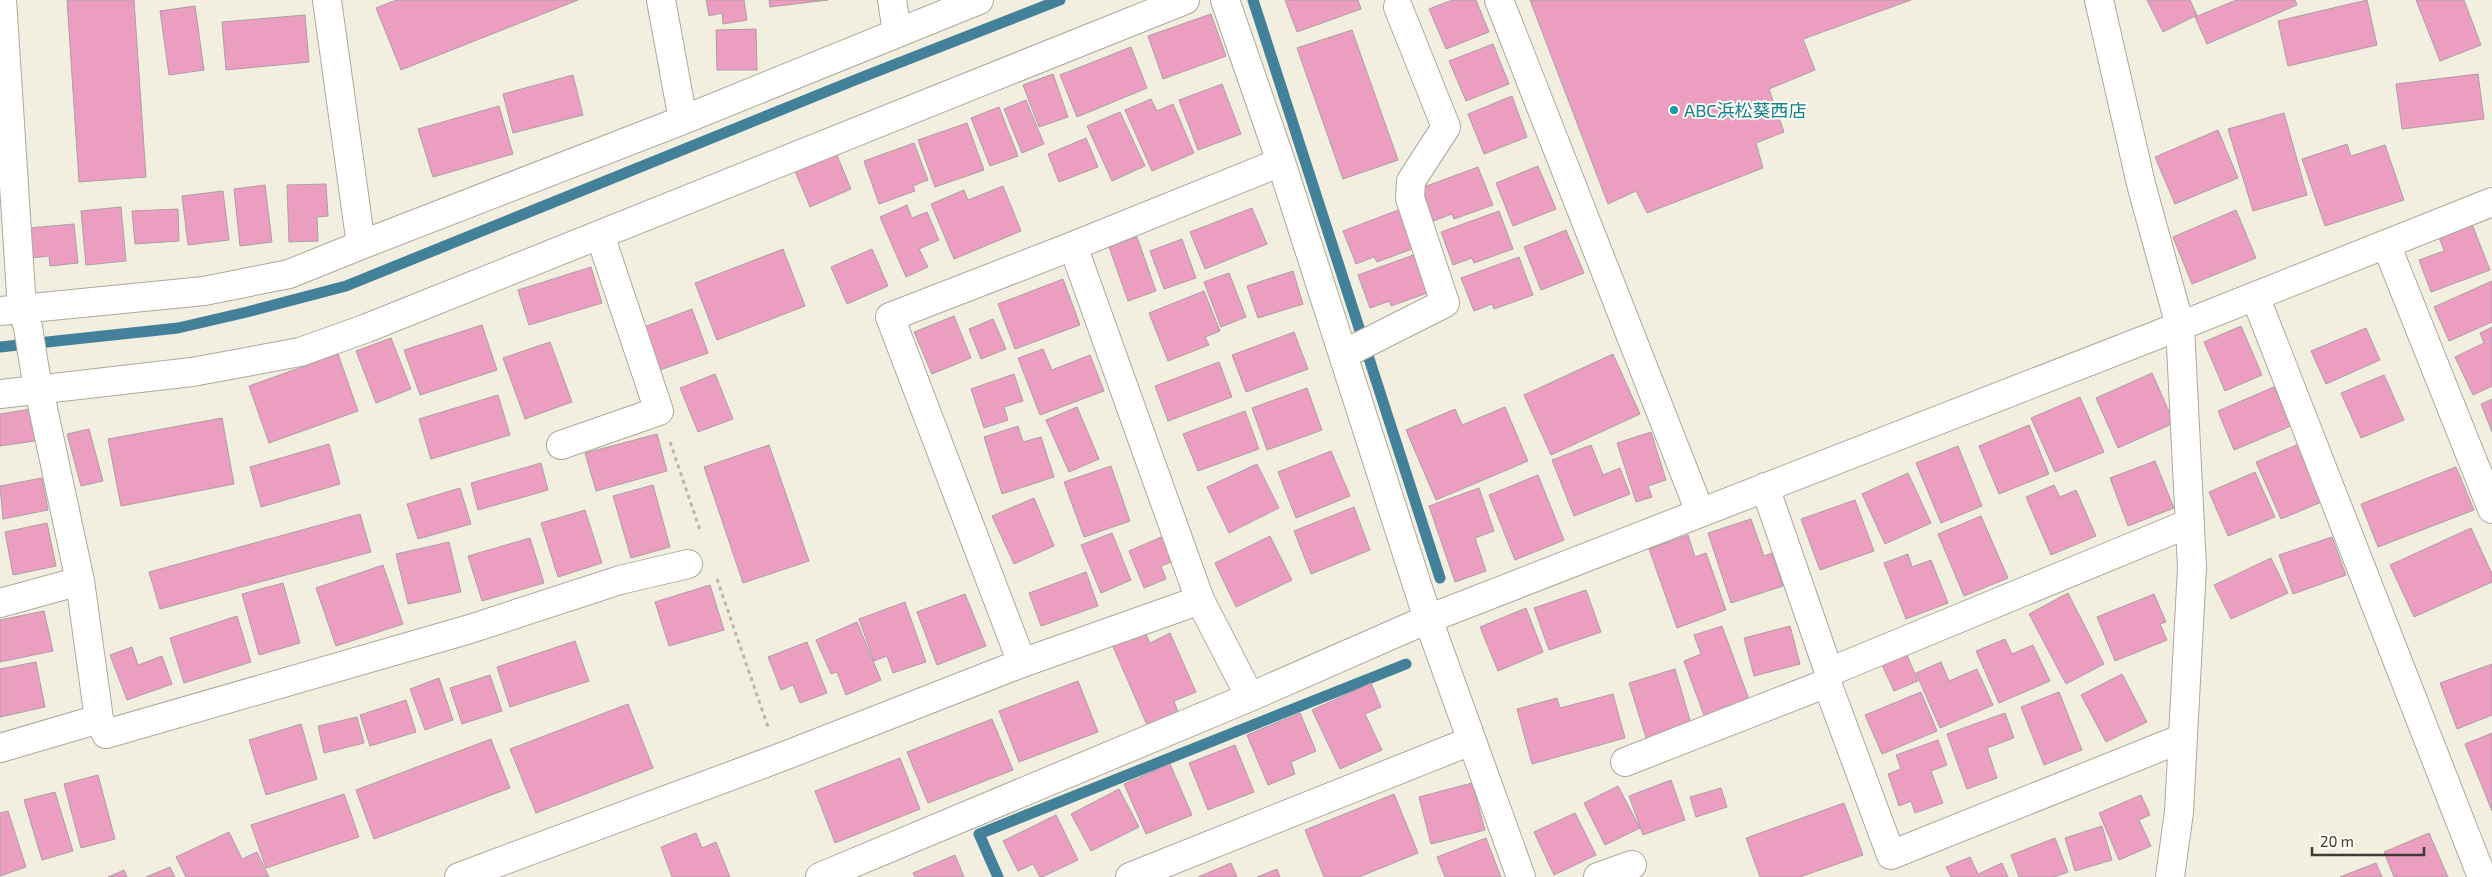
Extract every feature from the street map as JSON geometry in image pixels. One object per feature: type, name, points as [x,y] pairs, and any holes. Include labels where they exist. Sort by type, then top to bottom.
[{"type":"street","points":[[2,0],[17,315],[37,380],[80,581],[99,719],[106,734],[470,629],[620,580],[701,567]]},
{"type":"street","points":[[327,0],[361,245]]},
{"type":"street","points":[[661,0],[683,120]]},
{"type":"street","points":[[892,0],[897,32]]},
{"type":"street","points":[[17,315],[157,297],[289,274],[683,120],[979,0]]},
{"type":"street","points":[[0,394],[37,380],[192,372],[300,352],[367,328],[1185,0]]},
{"type":"street","points":[[1225,0],[1281,162],[1428,619],[1520,877]]},
{"type":"street","points":[[1499,0],[1700,512]]},
{"type":"street","points":[[2098,0],[2141,184],[2180,326],[2192,568],[2179,812],[2170,877]]},
{"type":"street","points":[[1350,351],[1446,303],[1410,198],[1411,181],[1446,127],[1398,7]]},
{"type":"street","points":[[1022,663],[890,316],[1072,246],[1281,162]]},
{"type":"street","points":[[820,877],[1250,697],[1428,619],[2180,326],[2492,202]]},
{"type":"street","points":[[561,445],[659,411],[600,234]]},
{"type":"street","points":[[2386,244],[2492,509]]},
{"type":"street","points":[[1072,246],[1200,600],[1250,697]]},
{"type":"street","points":[[2255,296],[2482,877]]},
{"type":"street","points":[[1765,487],[1828,677],[1891,854],[2183,738]]},
{"type":"street","points":[[1625,762],[2190,523]]},
{"type":"street","points":[[0,603],[80,581]]},
{"type":"street","points":[[459,877],[779,758],[1022,663],[1200,600]]},
{"type":"street","points":[[0,748],[99,719]]},
{"type":"street","points":[[1130,877],[1472,741]]},
{"type":"street","points":[[1598,877],[1632,865]]},
{"type":"path","points":[[659,411],[704,542]]},
{"type":"path","points":[[701,567],[779,758]]},
{"type":"building","points":[[67,0],[134,0],[146,177],[79,182]]},
{"type":"building","points":[[396,0],[578,0],[401,70],[376,8]]},
{"type":"building","points":[[706,0],[744,0],[747,20],[723,24],[722,13],[709,16]]},
{"type":"building","points":[[769,0],[828,0],[770,7]]},
{"type":"building","points":[[1285,0],[1358,0],[1361,9],[1297,32]]},
{"type":"building","points":[[1452,0],[1476,0],[1489,32],[1446,49],[1429,9]]},
{"type":"building","name":"ABC浜松葵西店","points":[[1530,0],[1911,0],[1803,39],[1815,70],[1769,89],[1784,132],[1756,143],[1763,168],[1647,213],[1636,191],[1608,204]]},
{"type":"building","points":[[2147,0],[2190,0],[2197,15],[2163,32]]},
{"type":"building","points":[[2236,0],[2295,0],[2297,5],[2207,44],[2195,17]]},
{"type":"building","points":[[2367,0],[2377,45],[2288,66],[2278,21]]},
{"type":"building","points":[[2416,0],[2464,0],[2481,45],[2440,61]]},
{"type":"building","points":[[195,6],[204,70],[169,75],[160,11]]},
{"type":"building","points":[[1211,14],[1226,56],[1163,79],[1148,36]]},
{"type":"building","points":[[305,15],[309,62],[226,70],[222,22]]},
{"type":"building","points":[[756,29],[757,70],[717,70],[716,30]]},
{"type":"building","points":[[1352,30],[1398,160],[1343,179],[1297,48]]},
{"type":"building","points":[[1493,44],[1509,84],[1466,101],[1449,61]]},
{"type":"building","points":[[1131,47],[1147,88],[1077,117],[1060,75]]},
{"type":"building","points":[[1053,74],[1068,117],[1039,127],[1023,85]]},
{"type":"building","points":[[2478,74],[2484,119],[2402,129],[2396,84]]},
{"type":"building","points":[[573,75],[583,115],[513,133],[503,94]]},
{"type":"building","points":[[1222,84],[1241,134],[1198,150],[1179,100]]},
{"type":"building","points":[[1512,96],[1527,137],[1484,154],[1468,114]]},
{"type":"building","points":[[1151,99],[1157,111],[1173,104],[1194,153],[1152,171],[1125,110]]},
{"type":"building","points":[[1026,100],[1044,144],[1022,153],[1004,109]]},
{"type":"building","points":[[499,106],[513,154],[433,177],[418,129]]},
{"type":"building","points":[[999,107],[1018,156],[990,166],[971,118]]},
{"type":"building","points":[[1120,112],[1145,166],[1112,181],[1087,126]]},
{"type":"building","points":[[2284,113],[2307,195],[2253,211],[2228,129]]},
{"type":"building","points":[[967,123],[984,170],[935,187],[918,140]]},
{"type":"building","points":[[2218,130],[2238,178],[2175,204],[2155,157]]},
{"type":"building","points":[[1086,138],[1098,167],[1059,182],[1048,154]]},
{"type":"building","points":[[914,143],[928,180],[913,186],[915,191],[879,204],[864,161]]},
{"type":"building","points":[[2347,144],[2351,156],[2385,145],[2404,200],[2325,226],[2302,159]]},
{"type":"building","points":[[836,153],[851,189],[810,207],[795,171]]},
{"type":"building","points":[[1538,166],[1556,209],[1513,226],[1496,183]]},
{"type":"building","points":[[1478,167],[1493,205],[1454,219],[1452,214],[1433,221],[1421,188]]},
{"type":"building","points":[[326,184],[328,216],[317,217],[318,241],[289,242],[287,185]]},
{"type":"building","points":[[265,185],[272,242],[240,246],[234,189]]},
{"type":"building","points":[[1003,186],[1021,231],[954,259],[931,204],[964,190],[968,200]]},
{"type":"building","points":[[223,191],[229,240],[188,245],[182,196]]},
{"type":"building","points":[[907,205],[912,218],[927,212],[939,240],[919,249],[928,267],[906,277],[880,217]]},
{"type":"building","points":[[121,207],[126,261],[86,265],[81,211]]},
{"type":"building","points":[[1252,208],[1267,244],[1205,269],[1190,232]]},
{"type":"building","points":[[178,209],[179,241],[135,244],[132,211]]},
{"type":"building","points":[[1401,209],[1415,248],[1377,262],[1374,257],[1356,264],[1343,231]]},
{"type":"building","points":[[2236,210],[2256,258],[2192,284],[2173,237]]},
{"type":"building","points":[[1499,211],[1513,249],[1474,263],[1472,258],[1453,265],[1441,232]]},
{"type":"building","points":[[2470,219],[2490,270],[2431,292],[2419,260],[2444,251],[2437,231]]},
{"type":"building","points":[[74,224],[78,263],[50,266],[49,256],[32,258],[29,228]]},
{"type":"building","points":[[1566,230],[1584,273],[1541,290],[1524,247]]},
{"type":"building","points":[[1137,237],[1156,291],[1128,301],[1109,247]]},
{"type":"building","points":[[1182,239],[1196,278],[1164,289],[1150,251]]},
{"type":"building","points":[[783,249],[805,306],[717,340],[695,283]]},
{"type":"building","points":[[872,249],[888,286],[847,304],[831,267]]},
{"type":"building","points":[[1416,254],[1430,292],[1391,306],[1390,301],[1370,308],[1358,275]]},
{"type":"building","points":[[1519,257],[1533,295],[1494,309],[1492,304],[1474,311],[1461,278]]},
{"type":"building","points":[[591,267],[602,303],[529,325],[518,290]]},
{"type":"building","points":[[1293,271],[1303,304],[1258,318],[1247,286]]},
{"type":"building","points":[[1229,273],[1246,317],[1221,327],[1204,282]]},
{"type":"building","points":[[1063,279],[1080,325],[1015,349],[998,304]]},
{"type":"building","points":[[2492,281],[2492,322],[2449,341],[2434,307]]},
{"type":"building","points":[[1204,291],[1220,331],[1205,337],[1209,345],[1168,361],[1149,313]]},
{"type":"building","points":[[692,309],[708,353],[660,370],[644,327]]},
{"type":"building","points":[[954,316],[971,358],[932,374],[914,332]]},
{"type":"building","points":[[993,319],[1006,349],[981,359],[969,329]]},
{"type":"building","points":[[482,325],[497,370],[420,395],[404,350]]},
{"type":"building","points":[[2241,326],[2262,375],[2225,391],[2204,342]]},
{"type":"building","points":[[2492,327],[2492,386],[2473,395],[2455,357],[2484,343],[2480,333]]},
{"type":"building","points":[[2366,328],[2380,360],[2326,384],[2311,351]]},
{"type":"building","points":[[1294,332],[1308,369],[1246,392],[1232,355]]},
{"type":"building","points":[[391,338],[411,389],[376,403],[356,351]]},
{"type":"building","points":[[550,342],[572,402],[525,419],[503,358]]},
{"type":"building","points":[[1043,349],[1052,370],[1090,355],[1104,391],[1040,415],[1018,358]]},
{"type":"building","points":[[338,354],[358,411],[269,443],[249,386]]},
{"type":"building","points":[[1613,354],[1640,414],[1551,455],[1524,395]]},
{"type":"building","points":[[1219,362],[1232,397],[1168,421],[1155,386]]},
{"type":"building","points":[[2152,373],[2174,423],[2118,448],[2096,398]]},
{"type":"building","points":[[715,374],[733,419],[698,432],[680,388]]},
{"type":"building","points":[[1014,374],[1023,401],[1004,407],[1008,420],[984,428],[971,389]]},
{"type":"building","points":[[2384,375],[2404,420],[2361,438],[2341,393]]},
{"type":"building","points":[[2274,387],[2291,426],[2234,450],[2218,411]]},
{"type":"building","points":[[1307,388],[1322,430],[1267,450],[1252,408]]},
{"type":"building","points":[[498,395],[510,435],[431,459],[419,419]]},
{"type":"building","points":[[2080,397],[2104,452],[2055,472],[2031,418]]},
{"type":"building","points":[[2492,399],[2492,432],[2481,404]]},
{"type":"building","points":[[1077,407],[1099,459],[1069,472],[1046,420]]},
{"type":"building","points":[[1505,407],[1528,461],[1436,500],[1406,430],[1455,409],[1462,425]]},
{"type":"building","points":[[31,409],[35,441],[0,446],[0,414]]},
{"type":"building","points":[[1245,411],[1259,449],[1198,471],[1183,434]]},
{"type":"building","points":[[222,418],[234,484],[121,506],[108,439]]},
{"type":"building","points":[[2029,425],[2049,474],[1999,494],[1979,446]]},
{"type":"building","points":[[1018,426],[1023,442],[1041,437],[1054,477],[1002,494],[984,437]]},
{"type":"building","points":[[89,429],[103,481],[81,486],[67,434]]},
{"type":"building","points":[[1651,432],[1666,480],[1648,486],[1652,497],[1636,502],[1617,443]]},
{"type":"building","points":[[657,434],[667,471],[596,491],[585,453]]},
{"type":"building","points":[[329,444],[340,484],[261,507],[250,467]]},
{"type":"building","points":[[2299,444],[2324,501],[2281,519],[2256,462]]},
{"type":"building","points":[[769,445],[809,561],[743,583],[704,467]]},
{"type":"building","points":[[1591,445],[1603,475],[1620,468],[1630,494],[1574,516],[1552,460]]},
{"type":"building","points":[[1958,446],[1982,506],[1941,523],[1916,463]]},
{"type":"building","points":[[1331,451],[1350,496],[1296,518],[1278,472]]},
{"type":"building","points":[[2155,461],[2174,508],[2128,526],[2110,478]]},
{"type":"building","points":[[541,463],[548,490],[478,510],[471,483]]},
{"type":"building","points":[[1257,464],[1279,508],[1229,533],[1207,487]]},
{"type":"building","points":[[1111,466],[1130,521],[1084,537],[1064,482]]},
{"type":"building","points":[[2456,467],[2474,510],[2378,547],[2361,504]]},
{"type":"building","points":[[2255,472],[2275,517],[2228,536],[2209,492]]},
{"type":"building","points":[[1908,473],[1931,523],[1885,544],[1862,494]]},
{"type":"building","points":[[1538,475],[1564,540],[1515,560],[1489,495]]},
{"type":"building","points":[[42,478],[48,510],[3,519],[0,486]]},
{"type":"building","points":[[653,485],[670,547],[631,558],[613,496]]},
{"type":"building","points":[[2054,485],[2060,497],[2076,490],[2096,536],[2051,555],[2026,497]]},
{"type":"building","points":[[460,488],[471,524],[418,539],[407,504]]},
{"type":"building","points":[[1479,488],[1494,531],[1475,538],[1486,571],[1455,582],[1429,506]]},
{"type":"building","points":[[1034,498],[1054,546],[1014,564],[992,516]]},
{"type":"building","points":[[1855,500],[1874,551],[1820,570],[1801,519]]},
{"type":"building","points":[[1354,507],[1370,550],[1311,574],[1294,531]]},
{"type":"building","points":[[585,510],[602,563],[558,577],[541,523]]},
{"type":"building","points":[[360,514],[371,552],[160,609],[149,572]]},
{"type":"building","points":[[1981,516],[2008,578],[1964,596],[1938,534]]},
{"type":"building","points":[[1751,519],[1764,556],[1772,553],[1783,586],[1731,603],[1708,533]]},
{"type":"building","points":[[47,523],[56,566],[13,575],[5,532]]},
{"type":"building","points":[[2471,528],[2492,574],[2492,582],[2414,617],[2390,565]]},
{"type":"building","points":[[1112,533],[1131,580],[1101,593],[1081,545]]},
{"type":"building","points":[[1166,535],[1177,560],[1161,566],[1166,579],[1144,588],[1129,551]]},
{"type":"building","points":[[1688,535],[1695,557],[1706,553],[1726,610],[1677,628],[1649,549]]},
{"type":"building","points":[[1270,536],[1292,580],[1236,607],[1215,563]]},
{"type":"building","points":[[2332,537],[2346,575],[2293,594],[2279,555]]},
{"type":"building","points":[[530,538],[544,583],[482,601],[468,556]]},
{"type":"building","points":[[449,542],[461,592],[408,604],[396,554]]},
{"type":"building","points":[[1908,554],[1912,567],[1931,560],[1948,603],[1906,619],[1884,563]]},
{"type":"building","points":[[2271,558],[2288,593],[2231,619],[2214,585]]},
{"type":"building","points":[[383,565],[403,624],[336,646],[316,588]]},
{"type":"building","points":[[1086,572],[1098,606],[1041,626],[1029,593]]},
{"type":"building","points":[[283,583],[300,643],[259,655],[242,594]]},
{"type":"building","points":[[710,585],[724,630],[669,646],[655,602]]},
{"type":"building","points":[[1586,590],[1601,632],[1549,650],[1534,608]]},
{"type":"building","points":[[2068,593],[2104,664],[2066,684],[2029,614]]},
{"type":"building","points":[[965,594],[986,646],[937,665],[917,612]]},
{"type":"building","points":[[2154,594],[2166,622],[2160,624],[2167,640],[2115,661],[2097,617]]},
{"type":"building","points":[[905,602],[926,662],[893,673],[887,656],[874,661],[859,619]]},
{"type":"building","points":[[1526,608],[1543,652],[1498,671],[1480,627]]},
{"type":"building","points":[[44,611],[53,651],[0,662],[0,620]]},
{"type":"building","points":[[237,616],[251,662],[184,683],[170,638]]},
{"type":"building","points":[[857,622],[881,680],[846,695],[837,672],[831,674],[816,640]]},
{"type":"building","points":[[1722,626],[1751,705],[1706,721],[1684,661],[1701,654],[1694,635]]},
{"type":"building","points":[[1790,626],[1800,664],[1754,676],[1744,638]]},
{"type":"building","points":[[1143,628],[1150,643],[1170,633],[1196,692],[1174,701],[1178,712],[1147,725],[1111,642]]},
{"type":"building","points":[[2005,639],[2012,654],[2033,645],[2050,681],[1999,703],[1976,651]]},
{"type":"building","points":[[575,641],[589,681],[510,707],[497,667]]},
{"type":"building","points":[[807,642],[827,693],[800,703],[793,685],[781,690],[768,657]]},
{"type":"building","points":[[132,647],[138,665],[162,656],[172,684],[127,700],[110,655]]},
{"type":"building","points":[[1907,655],[1918,681],[1894,691],[1882,665]]},
{"type":"building","points":[[36,662],[45,707],[0,717],[0,669]]},
{"type":"building","points":[[1941,662],[1949,681],[1977,669],[1993,705],[1940,728],[1916,673]]},
{"type":"building","points":[[2492,664],[2492,715],[2457,729],[2440,683]]},
{"type":"building","points":[[1675,669],[1692,727],[1647,741],[1629,683]]},
{"type":"building","points":[[2122,674],[2147,722],[2106,742],[2081,695]]},
{"type":"building","points":[[490,675],[502,711],[462,724],[450,688]]},
{"type":"building","points":[[439,678],[453,720],[425,730],[410,689]]},
{"type":"building","points":[[1078,681],[1098,732],[1019,762],[999,711]]},
{"type":"building","points":[[1371,683],[1381,707],[1365,714],[1382,750],[1340,769],[1312,710]]},
{"type":"building","points":[[1921,692],[1937,731],[1882,754],[1865,715]]},
{"type":"building","points":[[2059,692],[2082,750],[2044,765],[2021,707]]},
{"type":"building","points":[[1613,694],[1625,738],[1532,764],[1517,709],[1557,698],[1560,708]]},
{"type":"building","points":[[406,700],[416,732],[370,746],[360,715]]},
{"type":"building","points":[[628,704],[653,768],[536,813],[510,749]]},
{"type":"building","points":[[1300,713],[1316,751],[1291,762],[1295,774],[1268,785],[1247,735]]},
{"type":"building","points":[[2005,713],[2014,738],[1987,748],[1997,778],[1967,789],[1947,734]]},
{"type":"building","points":[[357,717],[364,743],[324,753],[318,726]]},
{"type":"building","points":[[992,719],[1013,770],[928,803],[907,752]]},
{"type":"building","points":[[301,724],[317,779],[266,795],[249,740]]},
{"type":"building","points":[[2492,733],[2492,811],[2465,744]]},
{"type":"building","points":[[491,739],[510,788],[374,839],[356,790]]},
{"type":"building","points":[[1938,740],[1947,765],[1931,771],[1943,803],[1915,813],[1911,801],[1899,806],[1888,774],[1901,769],[1896,755]]},
{"type":"building","points":[[1235,745],[1254,792],[1208,810],[1189,763]]},
{"type":"building","points":[[900,758],[920,809],[835,843],[815,791]]},
{"type":"building","points":[[1170,764],[1192,815],[1146,834],[1124,784]]},
{"type":"building","points":[[98,775],[115,839],[81,848],[64,784]]},
{"type":"building","points":[[1671,780],[1685,820],[1643,835],[1629,796]]},
{"type":"building","points":[[1472,783],[1485,830],[1431,844],[1419,797]]},
{"type":"building","points":[[1618,786],[1640,828],[1605,845],[1584,803]]},
{"type":"building","points":[[1721,788],[1727,807],[1696,817],[1690,797]]},
{"type":"building","points":[[1119,789],[1139,827],[1091,851],[1071,814]]},
{"type":"building","points":[[55,792],[73,851],[42,860],[24,800]]},
{"type":"building","points":[[344,794],[359,837],[266,868],[251,825]]},
{"type":"building","points":[[1394,794],[1418,853],[1359,877],[1324,877],[1305,830]]},
{"type":"building","points":[[2141,795],[2150,815],[2139,820],[2151,846],[2119,860],[2099,813]]},
{"type":"building","points":[[1844,803],[1863,855],[1800,877],[1760,877],[1746,838]]},
{"type":"building","points":[[8,811],[26,867],[0,876],[0,813]]},
{"type":"building","points":[[1575,813],[1596,855],[1554,875],[1534,832]]},
{"type":"building","points":[[1056,815],[1078,860],[1042,877],[1040,877],[1033,864],[1018,871],[1003,841]]},
{"type":"building","points":[[2102,826],[2112,860],[2075,871],[2065,838]]},
{"type":"building","points":[[229,832],[242,859],[257,852],[269,877],[186,877],[176,857]]},
{"type":"building","points":[[696,833],[702,848],[716,842],[730,877],[672,877],[661,847]]},
{"type":"building","points":[[2429,833],[2448,877],[2394,877],[2384,852]]},
{"type":"building","points":[[1486,838],[1501,877],[1445,877],[1437,857]]},
{"type":"building","points":[[2055,838],[2068,872],[2054,877],[2019,877],[2011,855]]},
{"type":"building","points":[[955,855],[964,877],[915,877],[913,873]]},
{"type":"building","points":[[1970,857],[1978,874],[2002,863],[2008,877],[1951,877],[1946,867]]},
{"type":"building","points":[[1231,863],[1237,877],[1198,877]]},
{"type":"building","points":[[2376,863],[2382,877],[2340,877]]},
{"type":"building","points":[[170,867],[175,877],[146,877]]},
{"type":"building","points":[[1277,869],[1280,877],[1257,877]]},
{"type":"building","points":[[124,870],[127,877],[108,877]]},
{"type":"waterway","points":[[0,347],[178,328],[346,286],[860,78],[1060,0]]},
{"type":"waterway","points":[[1253,0],[1440,578]]},
{"type":"waterway","points":[[998,877],[979,834],[1406,664]]},
{"type":"place","name":"ABC浜松葵西店","points":[[1674,110]]}]
